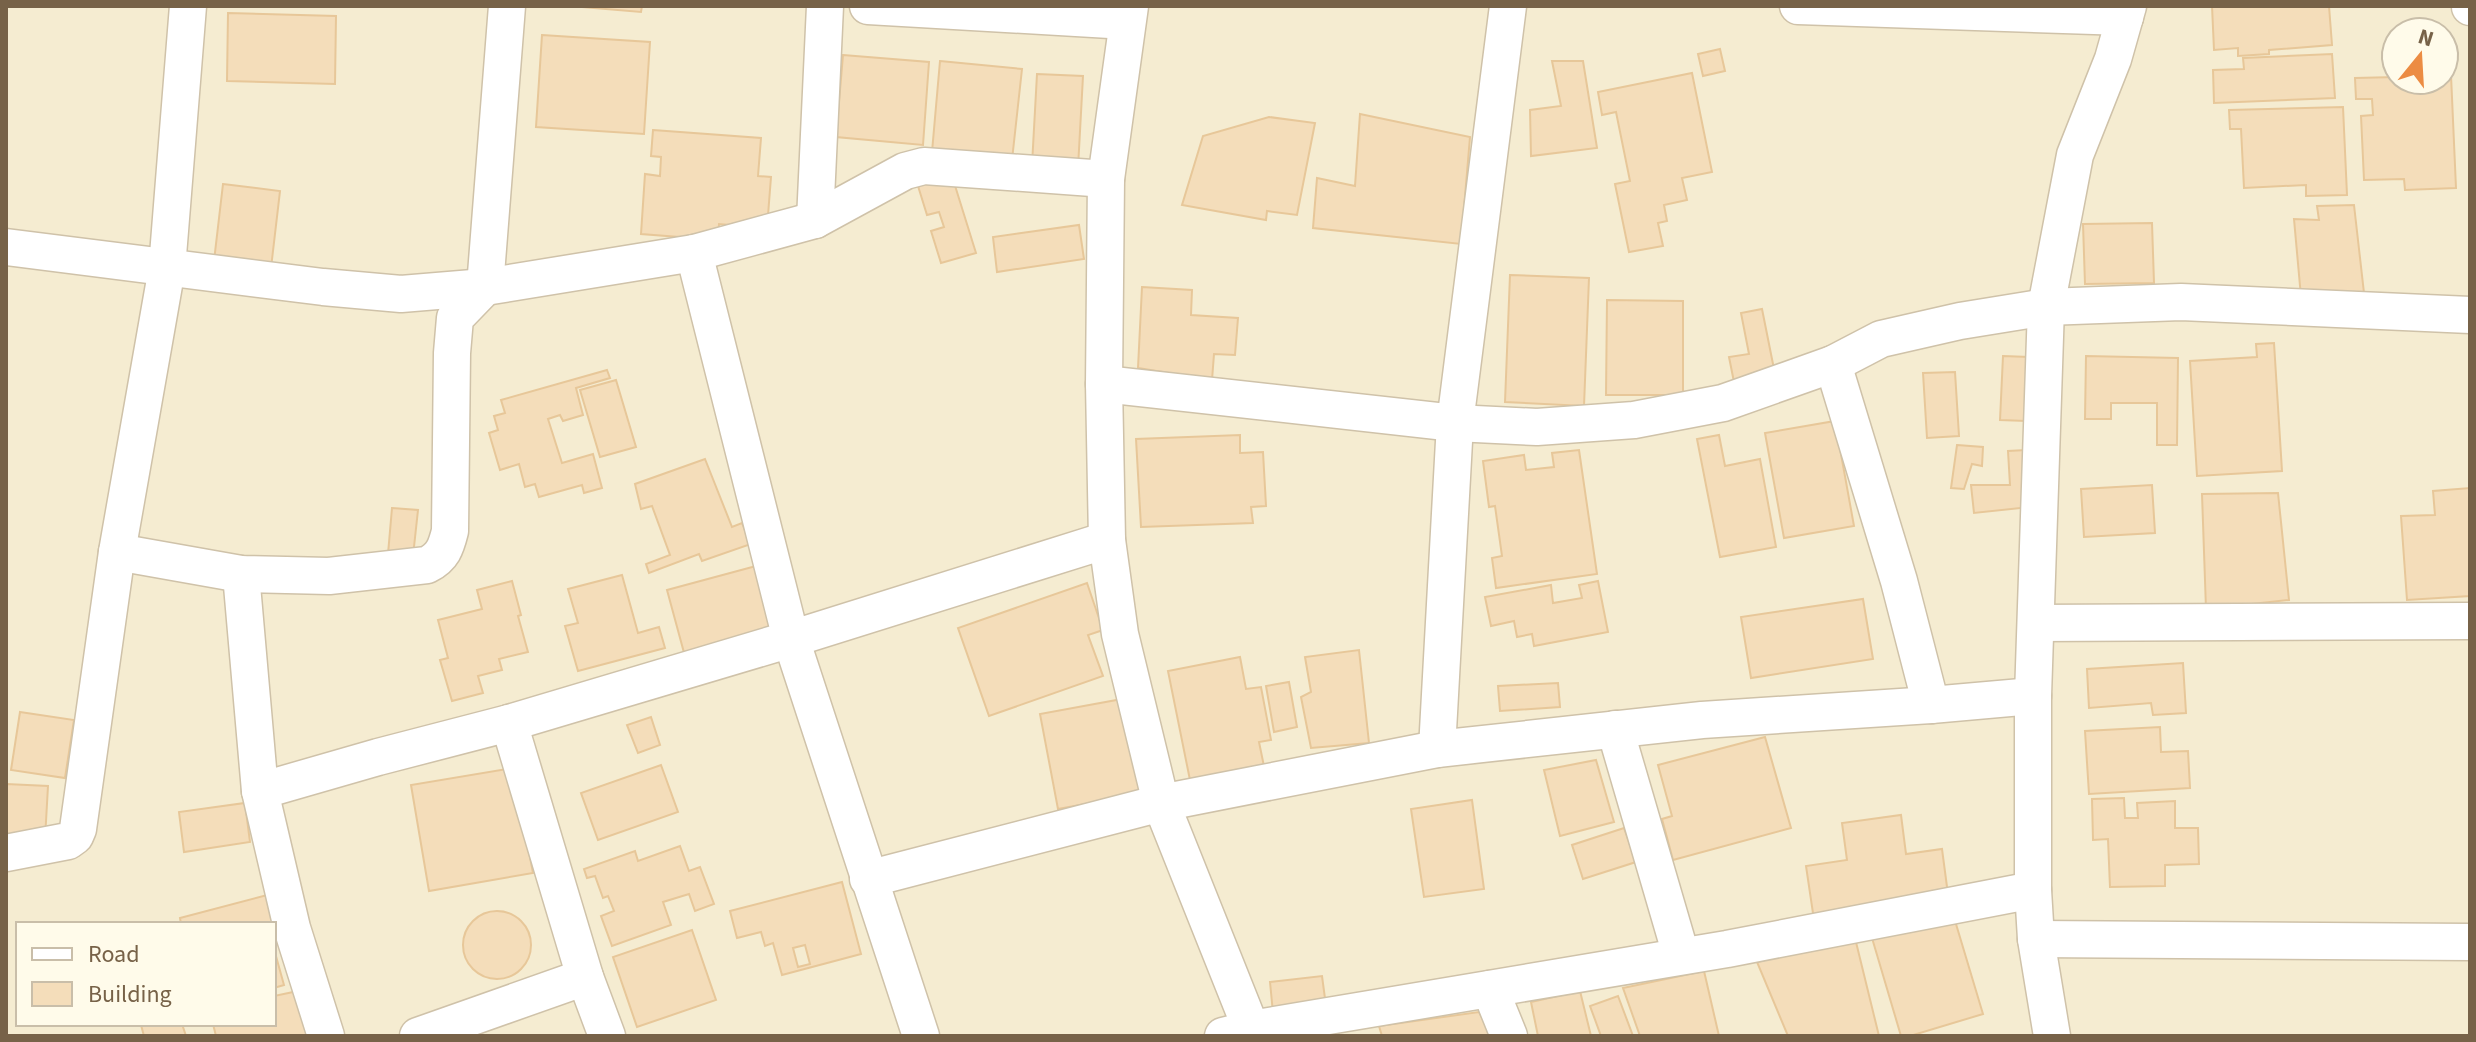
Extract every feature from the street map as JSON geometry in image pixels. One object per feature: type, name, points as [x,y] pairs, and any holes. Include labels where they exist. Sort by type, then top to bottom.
[{"type":"street","points":[[6,853],[68,841],[78,829],[117,552],[167,268],[188,6]]},
{"type":"street","points":[[117,552],[241,574],[329,576],[427,565],[444,552],[450,531],[455,318],[485,287],[507,6]]},
{"type":"street","points":[[815,220],[825,6]]},
{"type":"street","points":[[868,6],[1128,14],[1106,179],[1104,384],[1107,540],[1120,634],[1161,803],[1243,1034],[1742,946],[2033,890]]},
{"type":"street","points":[[1437,749],[1455,423],[1508,6]]},
{"type":"street","points":[[1798,6],[2127,12],[2113,59],[2075,155],[2046,307],[2033,696],[2033,890],[2036,939],[2052,1036]]},
{"type":"street","points":[[6,247],[401,294],[485,287],[694,253],[815,220],[905,171],[924,166],[1106,179]]},
{"type":"street","points":[[694,253],[791,639],[921,1036]]},
{"type":"street","points":[[1104,384],[1455,423],[1537,427],[1634,420],[1723,403],[1833,364],[1881,339],[1960,321],[2046,307],[2181,302],[2470,315]]},
{"type":"street","points":[[1833,364],[1899,581],[1931,705]]},
{"type":"street","points":[[260,791],[509,723],[1107,540]]},
{"type":"street","points":[[241,574],[260,791],[292,928],[326,1036]]},
{"type":"street","points":[[2036,623],[2470,621]]},
{"type":"street","points":[[868,879],[1161,803],[1437,749],[1803,712],[2033,696]]},
{"type":"street","points":[[509,723],[585,977],[607,1036]]},
{"type":"street","points":[[1615,729],[1681,955]]},
{"type":"street","points":[[2036,939],[2470,942]]},
{"type":"street","points":[[418,1036],[585,977]]},
{"type":"street","points":[[1490,989],[1509,1036]]},
{"type":"shaded area","points":[[6,6],[2470,6],[2470,1036],[6,1036]]},
{"type":"building","points":[[570,6],[642,6],[641,12]]},
{"type":"building","points":[[2212,6],[2329,6],[2332,45],[2238,56],[2238,48],[2214,50]]},
{"type":"building","points":[[228,13],[336,16],[335,84],[227,81]]},
{"type":"building","points":[[542,35],[650,42],[644,134],[536,127]]},
{"type":"building","points":[[1720,49],[1725,71],[1703,76],[1698,54]]},
{"type":"building","points":[[2332,54],[2335,98],[2214,103],[2213,70],[2244,69],[2243,58]]},
{"type":"building","points":[[843,55],[929,62],[923,145],[836,137]]},
{"type":"building","points":[[940,61],[1022,69],[1012,160],[932,152]]},
{"type":"building","points":[[1552,61],[1583,61],[1597,148],[1531,156],[1530,110],[1561,106]]},
{"type":"building","points":[[1692,73],[1712,172],[1682,178],[1687,200],[1664,205],[1667,221],[1658,223],[1663,246],[1629,252],[1615,184],[1630,181],[1616,112],[1602,115],[1598,92]]},
{"type":"building","points":[[1037,74],[1083,76],[1078,168],[1032,165]]},
{"type":"building","points":[[2380,77],[2380,96],[2452,96],[2456,188],[2405,190],[2404,179],[2364,180],[2361,116],[2373,115],[2372,99],[2356,99],[2355,78]]},
{"type":"building","points":[[2343,107],[2347,195],[2306,196],[2306,185],[2244,188],[2241,129],[2230,129],[2229,110]]},
{"type":"building","points":[[1360,114],[1470,137],[1461,244],[1313,228],[1317,178],[1355,186]]},
{"type":"building","points":[[1269,117],[1315,123],[1297,215],[1267,211],[1266,220],[1182,205],[1203,136]]},
{"type":"building","points":[[653,130],[761,138],[758,176],[771,177],[767,228],[719,224],[718,240],[641,234],[645,174],[660,176],[661,157],[651,156]]},
{"type":"building","points":[[952,176],[976,253],[941,263],[931,231],[944,227],[939,212],[927,215],[918,186]]},
{"type":"building","points":[[223,184],[280,191],[271,268],[214,261]]},
{"type":"building","points":[[2354,205],[2364,293],[2301,297],[2294,219],[2319,220],[2317,206]]},
{"type":"building","points":[[2152,223],[2154,283],[2085,284],[2083,224]]},
{"type":"building","points":[[1079,225],[1084,259],[997,272],[993,237]]},
{"type":"building","points":[[1510,275],[1589,278],[1584,406],[1505,402]]},
{"type":"building","points":[[1142,287],[1192,290],[1191,315],[1238,318],[1235,355],[1214,354],[1212,380],[1138,368]]},
{"type":"building","points":[[1607,300],[1683,301],[1683,395],[1606,395]]},
{"type":"building","points":[[1762,309],[1776,379],[1735,387],[1729,357],[1749,354],[1741,313]]},
{"type":"building","points":[[2274,343],[2282,471],[2197,476],[2190,361],[2257,357],[2256,344]]},
{"type":"building","points":[[2003,356],[2029,357],[2026,421],[2000,420]]},
{"type":"building","points":[[2086,356],[2178,358],[2177,445],[2157,445],[2157,403],[2111,403],[2111,419],[2085,419]]},
{"type":"building","points":[[607,370],[610,378],[576,388],[583,415],[563,421],[560,415],[548,419],[562,463],[593,454],[602,488],[584,493],[582,485],[539,497],[535,484],[525,487],[519,464],[500,470],[489,433],[498,430],[494,416],[505,413],[501,400]]},
{"type":"building","points":[[1955,372],[1959,436],[1927,438],[1923,373]]},
{"type":"building","points":[[616,380],[636,447],[600,457],[580,390]]},
{"type":"building","points":[[1835,421],[1854,526],[1784,538],[1765,433]]},
{"type":"building","points":[[1240,435],[1240,453],[1263,452],[1266,506],[1251,507],[1253,523],[1141,527],[1136,439]]},
{"type":"building","points":[[1719,435],[1725,466],[1760,459],[1776,547],[1720,557],[1697,439]]},
{"type":"building","points":[[1957,445],[1983,447],[1982,466],[1972,464],[1964,489],[1951,488]]},
{"type":"building","points":[[1579,450],[1597,574],[1496,588],[1492,558],[1502,556],[1495,506],[1489,507],[1483,461],[1524,455],[1526,470],[1554,467],[1552,453]]},
{"type":"building","points":[[2026,450],[2030,507],[1974,513],[1971,485],[2010,485],[2008,451]]},
{"type":"building","points":[[705,459],[732,527],[742,523],[751,544],[702,561],[699,554],[649,573],[646,564],[670,555],[652,506],[641,509],[635,484]]},
{"type":"building","points":[[2152,485],[2155,533],[2084,537],[2081,489]]},
{"type":"building","points":[[2470,488],[2470,596],[2407,600],[2401,516],[2435,515],[2433,491]]},
{"type":"building","points":[[2278,493],[2289,600],[2206,609],[2202,494]]},
{"type":"building","points":[[392,508],[418,510],[413,556],[388,554]]},
{"type":"building","points":[[756,566],[775,636],[686,660],[667,590]]},
{"type":"building","points":[[622,575],[638,633],[659,627],[665,648],[578,671],[565,626],[578,623],[568,589]]},
{"type":"building","points":[[512,581],[528,652],[499,659],[502,670],[478,676],[483,693],[452,701],[440,660],[448,658],[438,620],[482,609],[477,590]]},
{"type":"building","points":[[1598,581],[1608,632],[1534,646],[1532,634],[1517,637],[1514,621],[1491,626],[1485,597],[1551,585],[1553,603],[1582,598],[1579,585]]},
{"type":"building","points":[[1087,583],[1103,630],[1088,635],[1103,676],[989,716],[958,628]]},
{"type":"building","points":[[1863,599],[1873,659],[1751,678],[1741,617]]},
{"type":"building","points":[[1359,650],[1369,743],[1311,748],[1301,697],[1311,692],[1305,657]]},
{"type":"building","points":[[1240,657],[1246,689],[1261,687],[1271,740],[1259,742],[1266,776],[1192,790],[1168,671]]},
{"type":"building","points":[[2183,663],[2186,713],[2153,715],[2151,703],[2089,708],[2087,669]]},
{"type":"building","points":[[1289,682],[1297,727],[1274,732],[1266,686]]},
{"type":"building","points":[[1558,683],[1560,707],[1500,711],[1498,686]]},
{"type":"building","points":[[1133,697],[1151,792],[1058,809],[1040,714]]},
{"type":"building","points":[[20,712],[74,720],[65,778],[11,770]]},
{"type":"building","points":[[651,717],[660,745],[638,753],[627,725]]},
{"type":"building","points":[[2160,727],[2161,752],[2188,751],[2190,788],[2089,794],[2085,731]]},
{"type":"building","points":[[1765,737],[1791,828],[1673,860],[1662,819],[1672,816],[1658,765]]},
{"type":"building","points":[[1596,760],[1614,822],[1560,836],[1544,770]]},
{"type":"building","points":[[661,765],[678,812],[598,840],[581,793]]},
{"type":"building","points":[[513,768],[533,873],[429,891],[411,785]]},
{"type":"building","points":[[6,784],[48,786],[45,839],[6,836]]},
{"type":"building","points":[[2124,798],[2125,818],[2138,818],[2137,803],[2175,801],[2175,828],[2198,828],[2199,864],[2165,865],[2165,886],[2110,887],[2108,839],[2093,840],[2092,799]]},
{"type":"building","points":[[1472,800],[1484,889],[1424,897],[1411,809]]},
{"type":"building","points":[[245,803],[250,842],[184,852],[179,812]]},
{"type":"building","points":[[1901,815],[1906,854],[1942,849],[1949,902],[1814,920],[1806,866],[1847,860],[1842,823]]},
{"type":"building","points":[[1624,828],[1636,862],[1583,879],[1572,845]]},
{"type":"building","points":[[680,846],[689,871],[700,867],[714,904],[695,911],[689,894],[663,902],[671,925],[612,946],[601,916],[614,911],[608,896],[603,898],[595,876],[587,878],[584,869],[635,851],[638,861]]},
{"type":"building","points":[[842,882],[861,954],[782,975],[773,943],[765,946],[761,932],[737,938],[730,911]],"holes":[[[805,945],[810,964],[798,967],[793,948]]]},
{"type":"building","points":[[271,894],[281,933],[276,934],[276,922],[181,922],[180,918]]},
{"type":"building","points":[[497,911],[521,921],[531,945],[521,969],[497,979],[473,969],[463,945],[473,921]]},
{"type":"building","points":[[1953,914],[1983,1014],[1901,1036],[1872,938]]},
{"type":"building","points":[[692,930],[716,1000],[637,1027],[613,957]]},
{"type":"building","points":[[1855,938],[1879,1036],[1788,1036],[1757,962]]},
{"type":"building","points":[[276,956],[284,985],[276,987]]},
{"type":"building","points":[[1704,971],[1719,1036],[1640,1036],[1623,988]]},
{"type":"building","points":[[1322,976],[1326,1006],[1273,1013],[1270,982]]},
{"type":"building","points":[[298,991],[308,1036],[216,1036],[214,1026],[276,1026],[276,996]]},
{"type":"building","points":[[1580,991],[1591,1036],[1538,1036],[1531,1002]]},
{"type":"building","points":[[1618,996],[1633,1036],[1601,1036],[1590,1006]]},
{"type":"building","points":[[1479,1012],[1492,1036],[1382,1036],[1379,1026]]},
{"type":"building","points":[[141,1026],[183,1026],[186,1036],[144,1036]]}]
